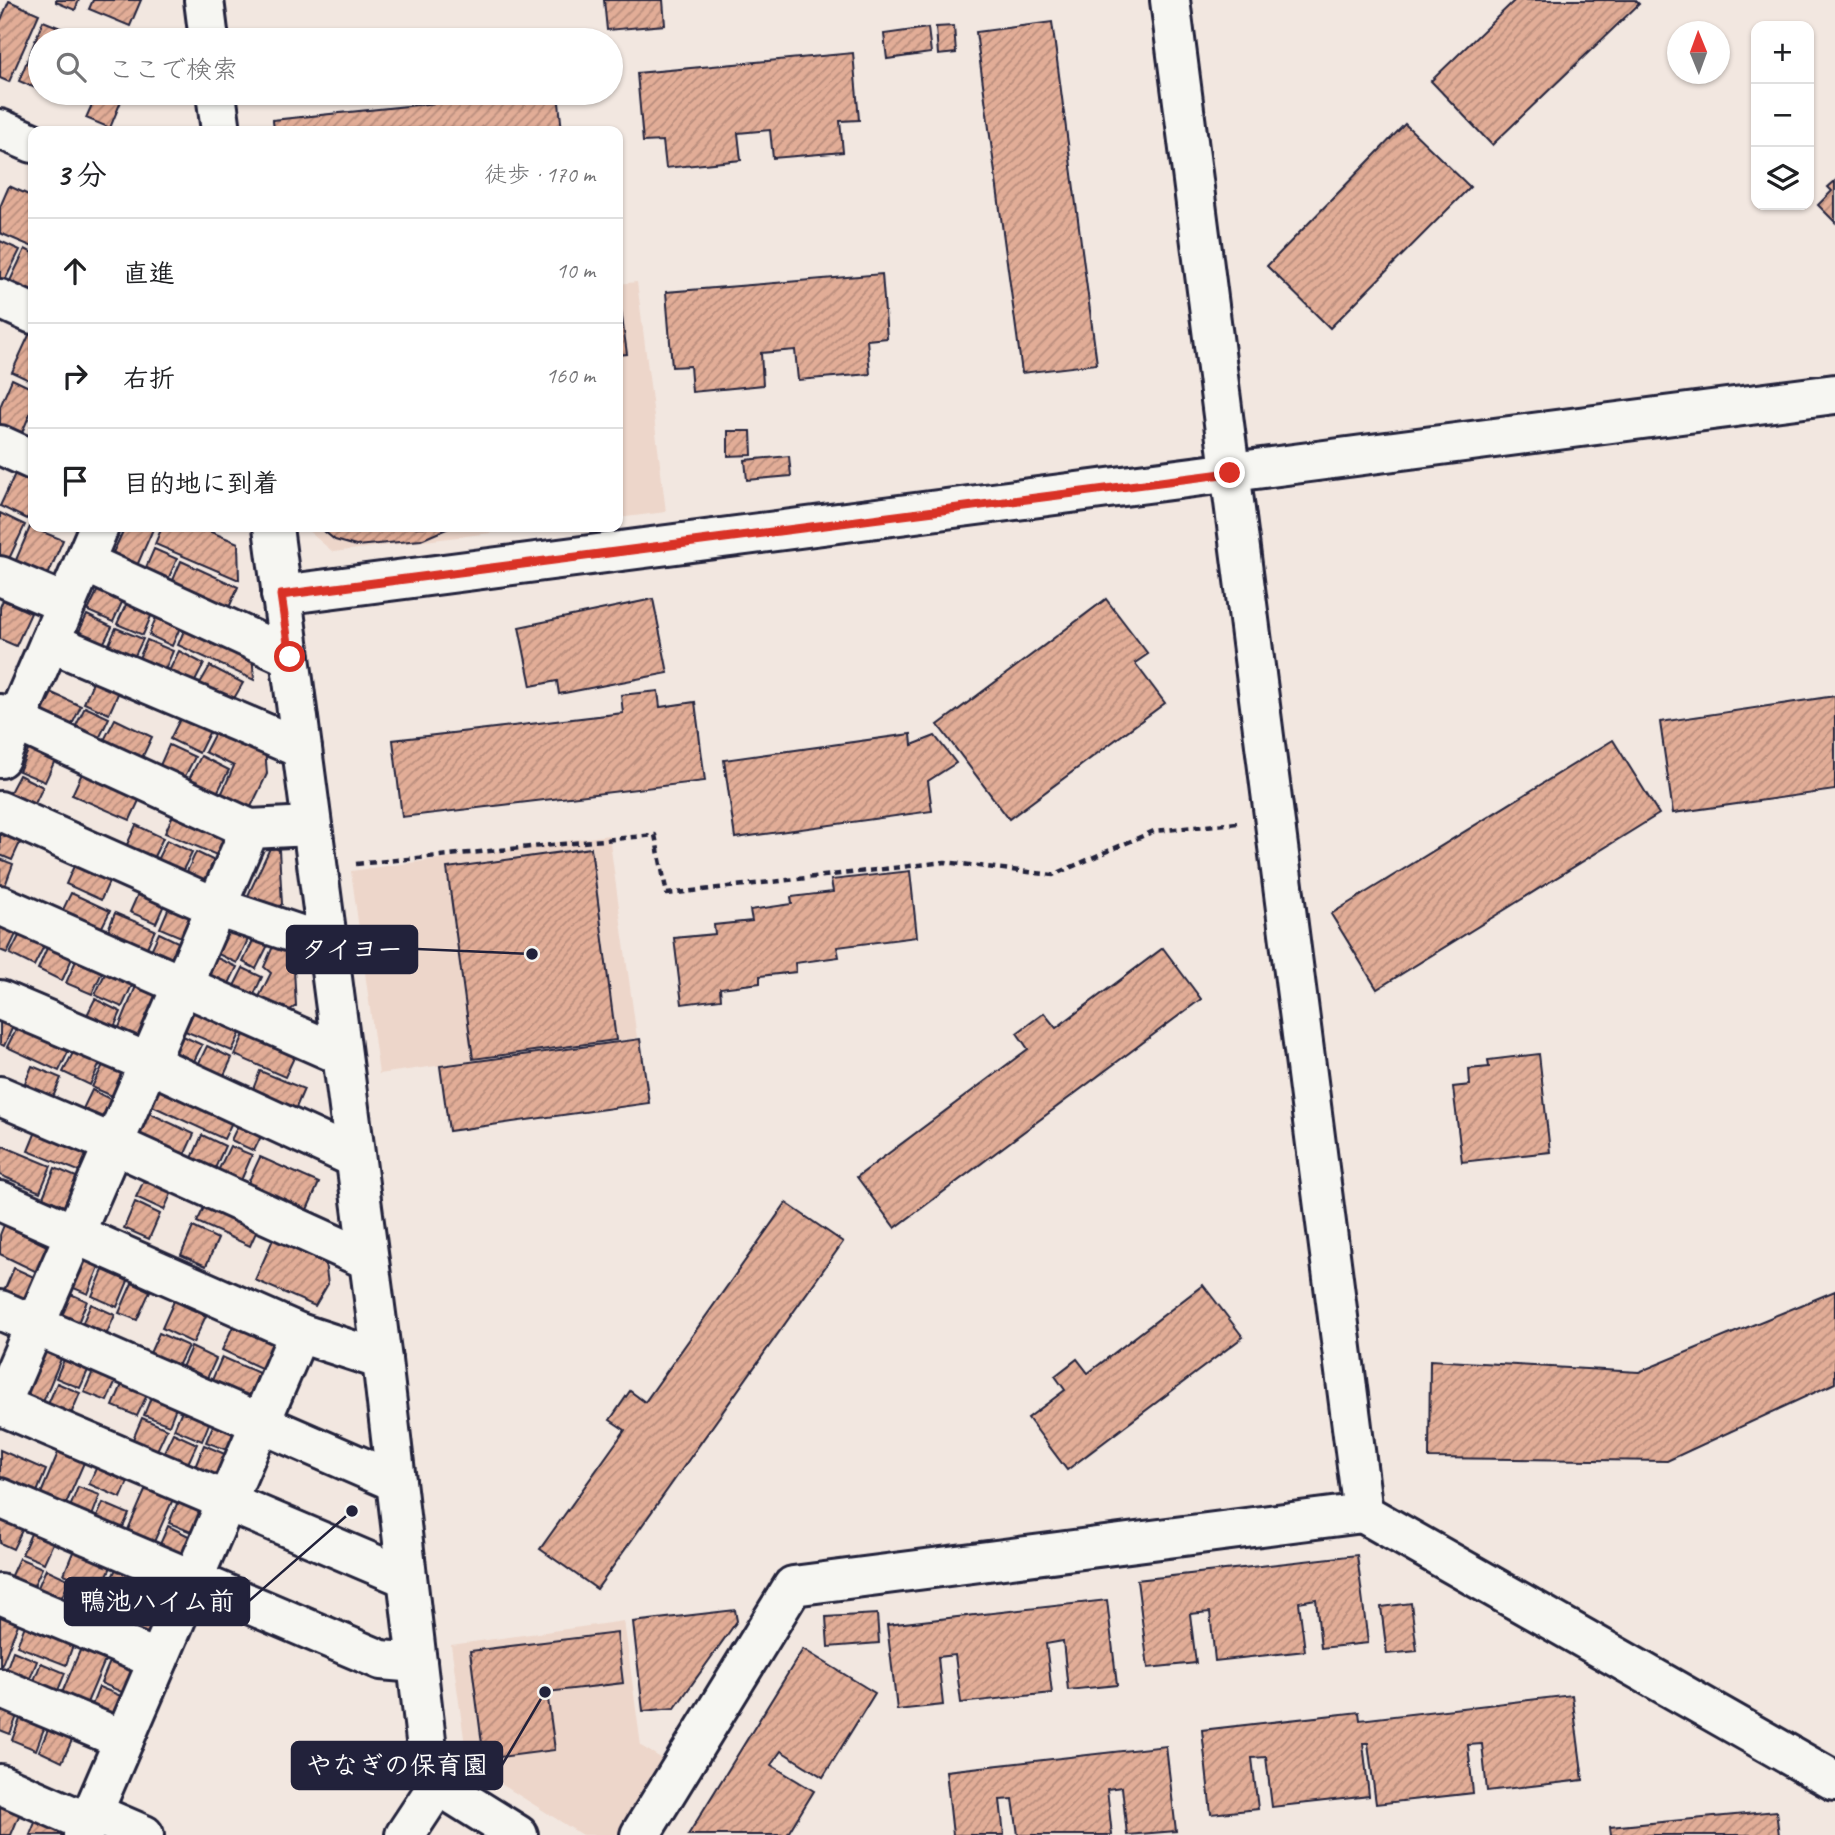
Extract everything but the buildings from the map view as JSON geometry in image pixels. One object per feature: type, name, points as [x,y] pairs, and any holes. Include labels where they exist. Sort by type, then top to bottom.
[{"type":"street","points":[[204,0],[208,28]]},
{"type":"street","points":[[1170,0],[1363,1513]]},
{"type":"street","points":[[218,105],[220,126]]},
{"type":"street","points":[[0,129],[28,142]]},
{"type":"street","points":[[0,299],[28,312]]},
{"type":"street","points":[[281,595],[1835,394]]},
{"type":"street","points":[[0,445],[28,458]]},
{"type":"street","points":[[0,758],[8,717],[50,642],[97,532]]},
{"type":"street","points":[[274,532],[382,1360],[427,1749],[438,1785],[518,1835]]},
{"type":"street","points":[[84,562],[290,657]]},
{"type":"street","points":[[0,576],[66,604]]},
{"type":"street","points":[[50,642],[302,749]]},
{"type":"street","points":[[8,717],[250,829],[312,825]]},
{"type":"street","points":[[0,811],[216,907],[327,944]]},
{"type":"street","points":[[250,829],[0,1405],[407,1578]]},
{"type":"street","points":[[0,905],[183,988],[341,1055]]},
{"type":"street","points":[[0,1000],[149,1063],[355,1158]]},
{"type":"street","points":[[0,1096],[113,1144],[368,1260]]},
{"type":"street","points":[[0,1201],[299,1333],[382,1360]]},
{"type":"street","points":[[0,1310],[396,1482]]},
{"type":"street","points":[[88,1824],[299,1333]]},
{"type":"street","points":[[0,1498],[381,1660],[417,1663]]},
{"type":"street","points":[[640,1835],[793,1586],[1363,1513],[1835,1781]]},
{"type":"street","points":[[0,1594],[158,1660]]},
{"type":"street","points":[[0,1688],[124,1740]]},
{"type":"street","points":[[0,1784],[88,1824],[144,1835]]},
{"type":"street","points":[[405,1835],[438,1785]]},
{"type":"path","points":[[317,867],[655,835],[667,894],[946,862],[1053,875],[1154,831],[1274,819]]},
{"type":"shaded area","points":[[637,282],[666,512],[623,517],[623,283]]},
{"type":"shaded area","points":[[310,532],[500,532],[333,552]]},
{"type":"shaded area","points":[[609,835],[637,1038],[379,1074],[351,871]]},
{"type":"shaded area","points":[[624,1621],[641,1746],[666,1761],[617,1835],[582,1835],[482,1772],[469,1759],[451,1645]]},
{"type":"place","name":"タイヨー","points":[[532,954]]},
{"type":"place","name":"鴨池ハイム前","points":[[352,1511]]},
{"type":"place","name":"やなぎの保育園","points":[[545,1692]]},
{"type":"route","points":[[290,657],[281,595],[1230,473]]}]
